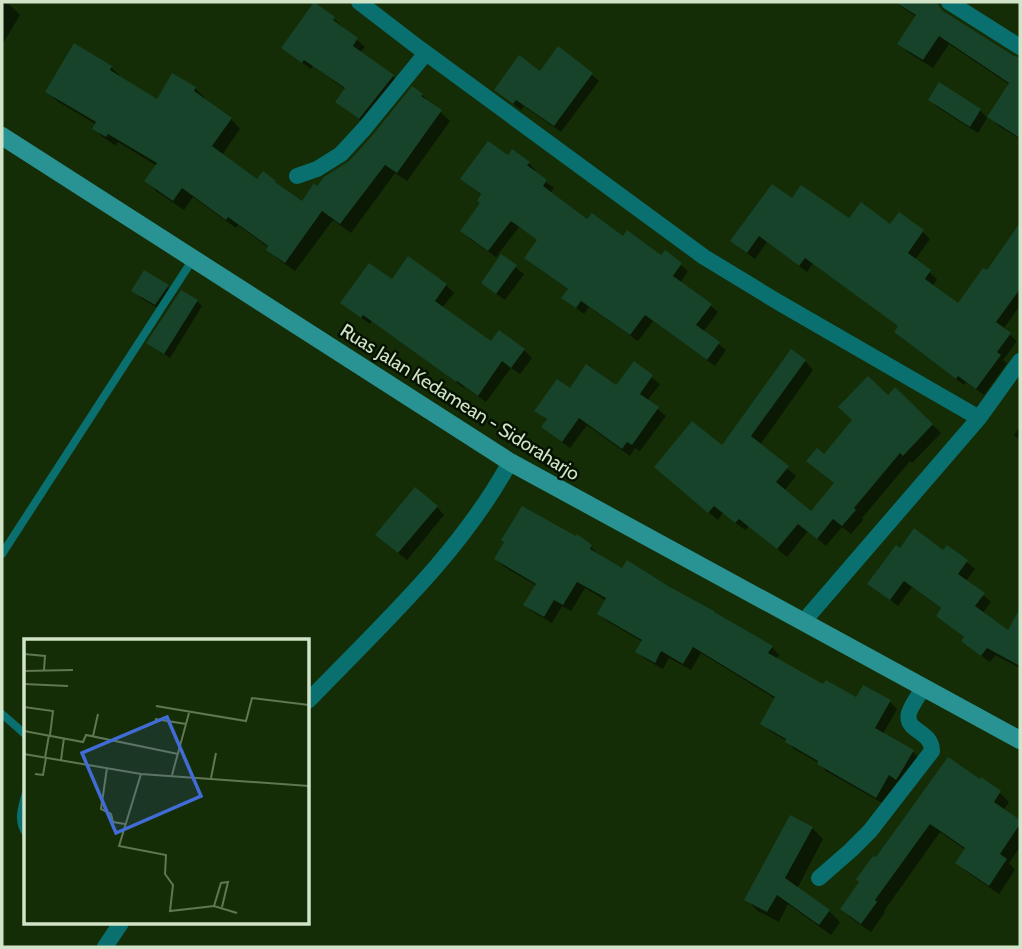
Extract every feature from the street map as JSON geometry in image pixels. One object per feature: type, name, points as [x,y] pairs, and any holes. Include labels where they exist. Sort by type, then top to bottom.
[{"type":"main road","name":"Ruas Jalan Kedamean - Sidoraharjo","points":[[2,136],[510,462],[1020,740]]},
{"type":"street","points":[[359,2],[704,257],[979,418]]},
{"type":"street","points":[[950,2],[1020,47]]},
{"type":"street","points":[[297,176],[317,169],[341,154],[426,53]]},
{"type":"street","points":[[804,621],[979,418],[1020,361]]},
{"type":"street","points":[[310,699],[417,590],[487,501],[510,462]]},
{"type":"street","points":[[819,877],[870,831],[932,751],[929,738],[911,725],[909,719],[909,713],[923,687]]},
{"type":"street","points":[[105,947],[120,925]]},
{"type":"lane","points":[[2,554],[193,259]]},
{"type":"lane","points":[[2,713],[24,733]]},
{"type":"lane","points":[[24,801],[21,812],[21,827],[24,831]]},
{"type":"building","points":[[314,2],[358,38],[353,46],[394,75],[359,119],[335,102],[345,88],[281,48]]},
{"type":"building","points":[[895,2],[936,2],[943,11],[1014,56],[1020,57],[1020,138],[987,117],[1009,83],[939,36],[923,60],[897,44],[916,15]]},
{"type":"building","points":[[74,43],[112,66],[110,70],[157,99],[172,73],[196,87],[194,91],[232,118],[212,146],[257,179],[263,171],[302,201],[314,183],[317,186],[324,177],[349,161],[412,86],[423,94],[421,96],[442,110],[397,173],[385,165],[340,224],[322,211],[285,263],[266,250],[268,246],[182,188],[173,201],[144,181],[157,163],[108,134],[106,137],[92,129],[96,122],[45,92]]},
{"type":"building","points":[[558,46],[593,73],[554,126],[516,100],[513,104],[494,90],[519,55],[540,71]]},
{"type":"building","points":[[939,82],[981,109],[970,127],[928,100]]},
{"type":"building","points":[[488,141],[508,155],[512,149],[530,162],[527,165],[547,180],[543,186],[587,219],[592,213],[623,236],[627,230],[661,255],[665,250],[682,263],[673,276],[712,304],[696,325],[720,342],[707,360],[645,315],[630,335],[581,301],[576,308],[561,298],[568,289],[524,258],[537,240],[511,221],[488,251],[460,231],[480,203],[477,201],[481,194],[460,179]]},
{"type":"building","points":[[772,184],[792,198],[801,185],[849,218],[861,202],[890,224],[899,212],[924,230],[908,253],[931,270],[925,279],[958,303],[983,268],[987,270],[1020,223],[1020,289],[996,322],[1011,333],[997,352],[1001,355],[976,389],[958,376],[956,379],[894,332],[898,326],[805,258],[799,266],[759,236],[747,253],[730,241]]},
{"type":"building","points":[[501,254],[517,265],[496,294],[481,283]]},
{"type":"building","points":[[408,256],[447,284],[435,301],[491,341],[499,330],[525,349],[511,368],[502,361],[478,396],[363,315],[361,318],[340,303],[369,263],[392,279]]},
{"type":"building","points":[[144,270],[169,285],[155,305],[131,291]]},
{"type":"building","points":[[181,290],[198,300],[164,354],[146,343]]},
{"type":"building","points":[[791,349],[806,360],[751,436],[789,466],[776,482],[811,511],[834,483],[806,461],[817,448],[824,454],[852,420],[838,407],[868,376],[888,395],[895,387],[933,424],[903,456],[900,453],[842,526],[833,519],[817,539],[798,524],[777,549],[739,519],[735,523],[714,506],[708,513],[654,467],[692,421],[722,445]]},
{"type":"building","points":[[634,361],[653,375],[640,394],[659,407],[632,445],[627,442],[622,449],[579,418],[562,442],[541,427],[547,419],[534,411],[557,379],[570,388],[586,364],[616,385]]},
{"type":"building","points":[[415,487],[438,506],[398,553],[375,535]]},
{"type":"building","points":[[522,506],[576,536],[577,534],[592,545],[590,549],[622,568],[627,560],[714,611],[773,646],[768,653],[823,684],[826,680],[856,697],[863,685],[891,700],[875,728],[914,750],[896,780],[889,775],[876,798],[817,764],[818,761],[760,724],[775,697],[693,647],[683,664],[661,651],[655,663],[635,652],[642,640],[597,614],[606,598],[577,582],[563,605],[554,600],[544,617],[523,605],[536,584],[494,559],[504,542],[501,540]]},
{"type":"building","points":[[914,528],[943,550],[947,545],[968,560],[958,574],[985,593],[975,606],[1008,630],[1020,608],[1020,666],[987,648],[981,656],[961,641],[964,637],[936,616],[941,608],[904,581],[890,600],[867,584],[896,545],[900,548]]},
{"type":"building","points":[[948,757],[1001,791],[994,802],[1020,820],[1000,854],[1007,859],[989,886],[955,863],[965,848],[930,824],[875,900],[877,902],[861,924],[840,909],[859,882],[856,879],[873,856],[876,857]]},
{"type":"building","points":[[790,815],[813,827],[785,878],[830,910],[819,925],[777,895],[767,912],[744,900]]}]
